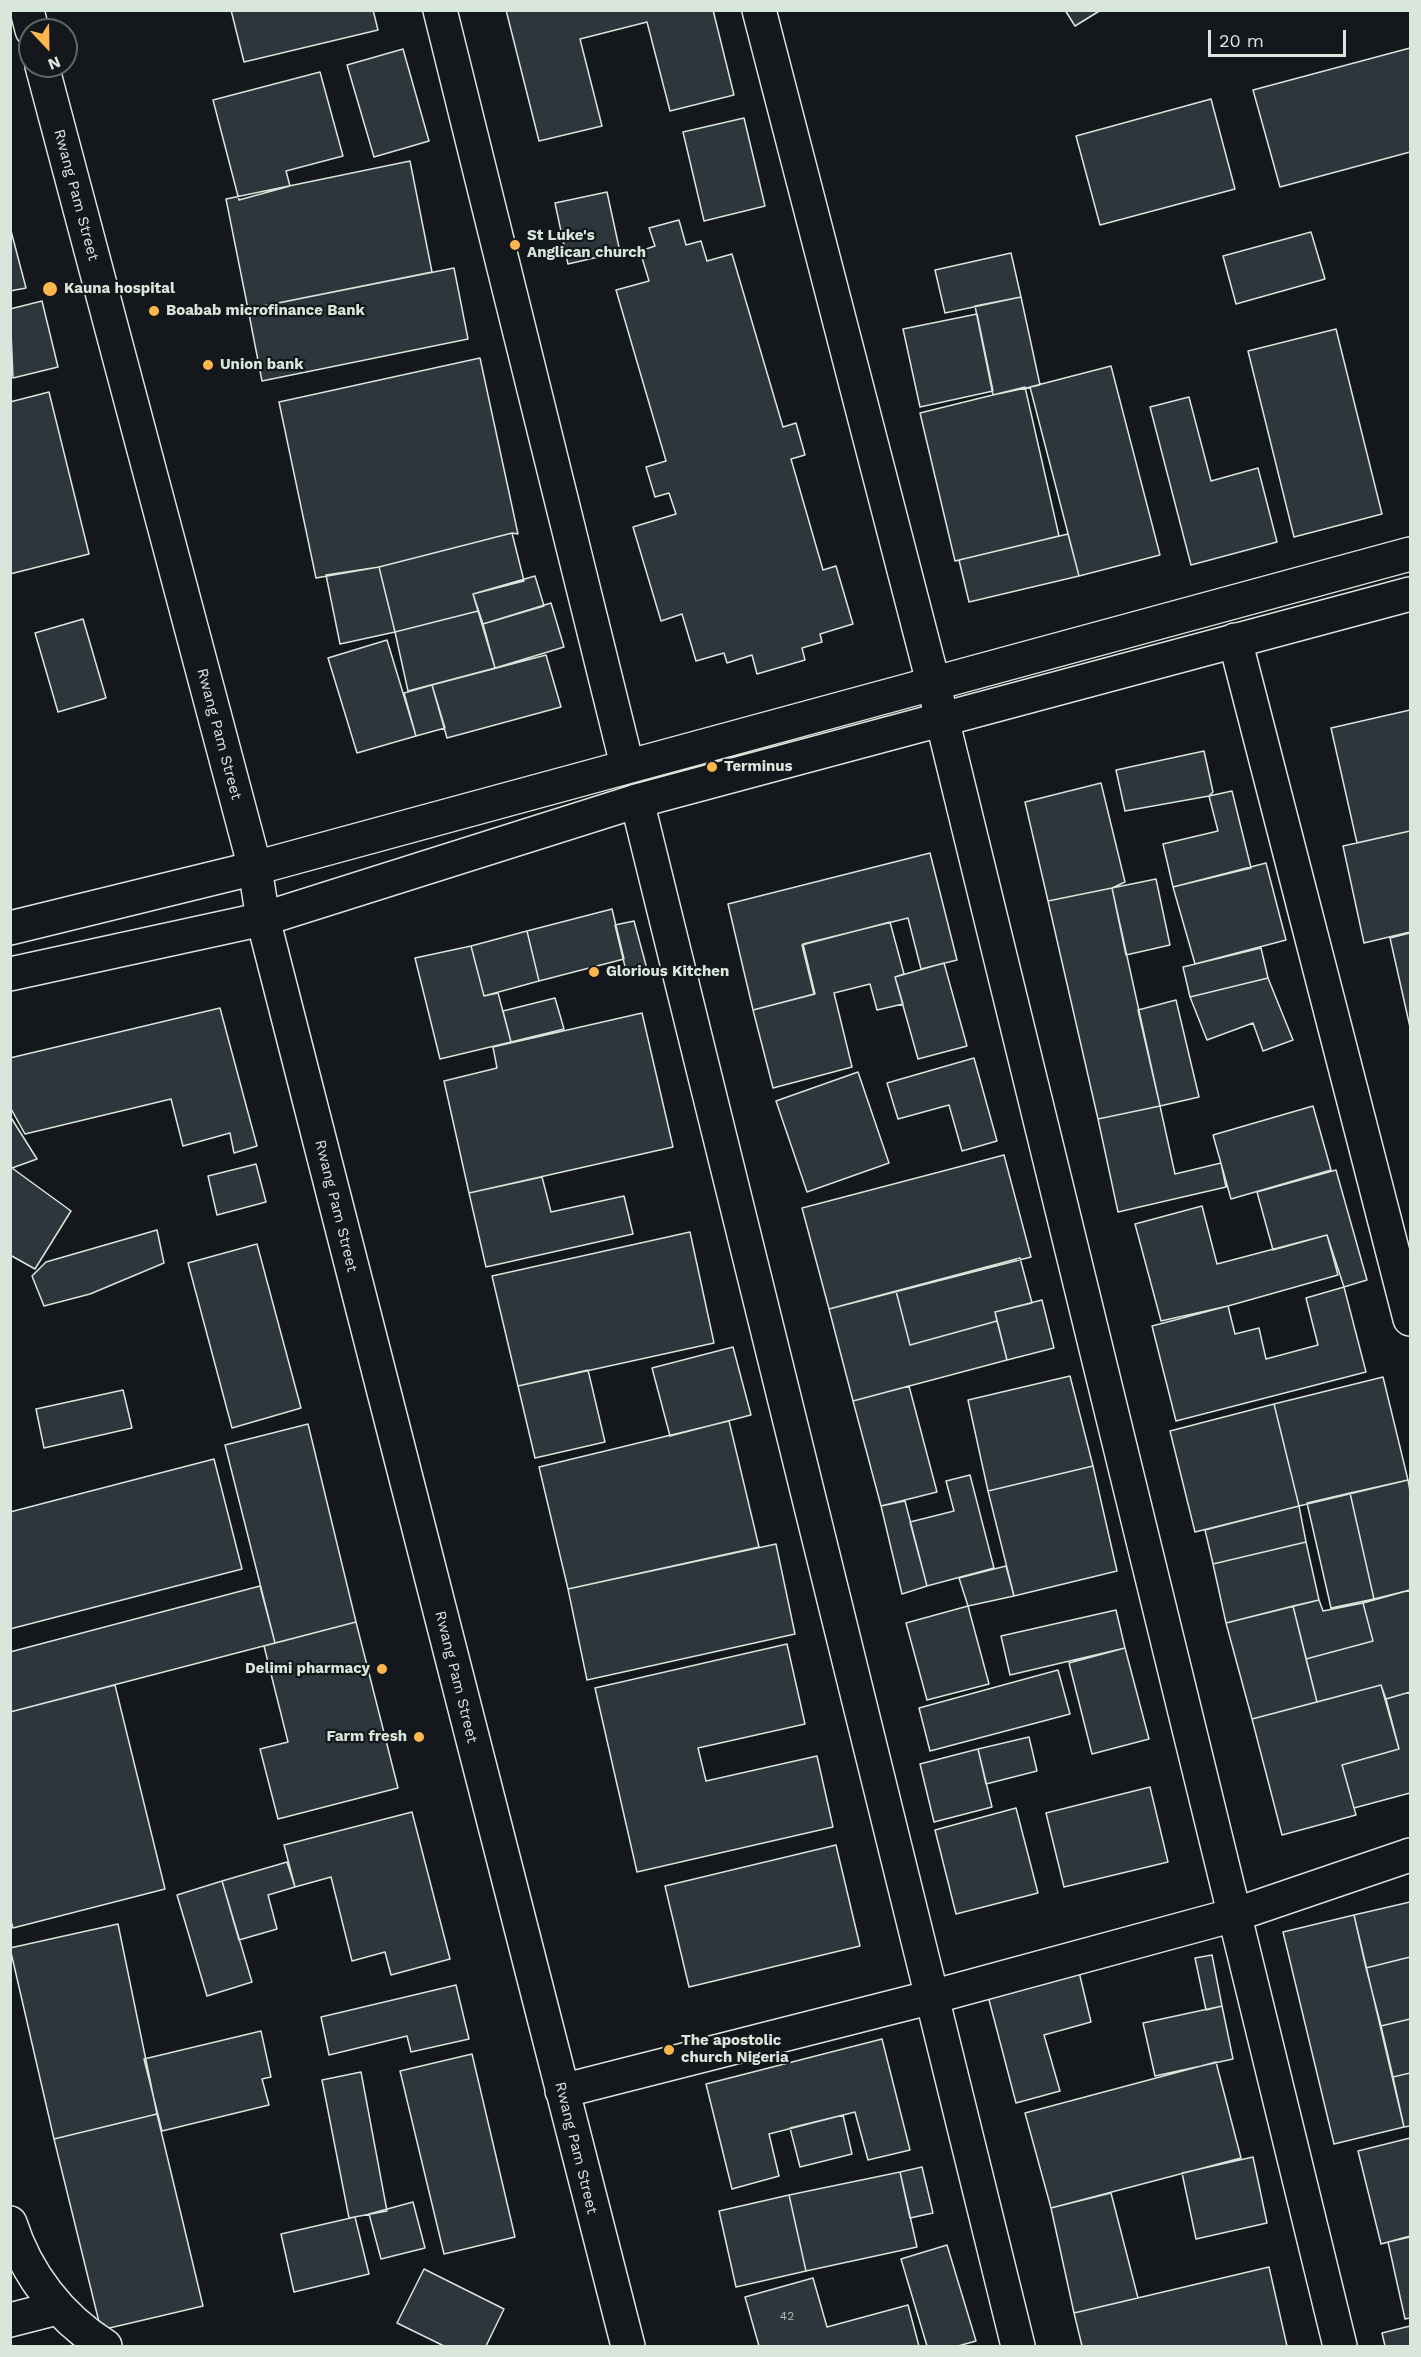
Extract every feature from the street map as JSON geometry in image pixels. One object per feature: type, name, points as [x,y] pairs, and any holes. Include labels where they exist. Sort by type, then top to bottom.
[{"type":"street","points":[[440,10],[627,765]]},
{"type":"street","points":[[759,10],[933,682],[1340,2346]]},
{"type":"street","name":"Rwang Pam Street","points":[[45,78],[255,868],[263,919],[627,2346]]},
{"type":"street","points":[[10,928],[255,868],[627,765],[1410,554]]},
{"type":"street","points":[[10,974],[263,919],[637,801],[1410,594]]},
{"type":"street","points":[[1235,640],[1410,1319]]},
{"type":"street","points":[[637,801],[1018,2346]]},
{"type":"street","points":[[561,2091],[932,1997],[1234,1915],[1410,1855]]},
{"type":"street","points":[[11,2228],[42,2287],[57,2308],[105,2346]]},
{"type":"street","points":[[10,2320],[57,2308]]},
{"type":"building","points":[[231,10],[373,10],[378,30],[244,62]]},
{"type":"building","points":[[506,10],[713,10],[734,95],[670,111],[647,22],[580,39],[602,126],[539,141]]},
{"type":"building","points":[[1065,10],[1101,10],[1075,26]]},
{"type":"building","points":[[1410,48],[1410,152],[1280,187],[1253,90]]},
{"type":"building","points":[[403,49],[429,141],[374,157],[347,65]]},
{"type":"building","points":[[320,72],[343,156],[286,171],[290,186],[239,200],[213,100]]},
{"type":"building","points":[[1211,99],[1235,189],[1100,225],[1076,136]]},
{"type":"building","points":[[744,118],[765,206],[704,221],[683,132]]},
{"type":"building","points":[[410,161],[432,272],[248,309],[226,199]]},
{"type":"building","points":[[607,192],[620,252],[568,264],[555,203]]},
{"type":"building","points":[[679,220],[686,245],[701,241],[707,261],[732,254],[783,427],[796,423],[805,455],[791,459],[823,570],[836,566],[853,624],[820,634],[822,642],[802,648],[805,660],[757,674],[752,655],[727,663],[724,653],[696,661],[682,614],[661,621],[633,527],[676,514],[669,493],[655,497],[646,467],[666,461],[616,290],[649,281],[640,251],[655,246],[649,228]]},
{"type":"building","points":[[10,227],[26,288],[10,291]]},
{"type":"building","points":[[1311,232],[1325,279],[1236,304],[1223,256]]},
{"type":"building","points":[[1011,253],[1021,297],[945,313],[935,270]]},
{"type":"building","points":[[454,268],[468,339],[262,381],[248,309]]},
{"type":"building","points":[[1021,297],[1040,385],[993,395],[975,306]]},
{"type":"building","points":[[42,301],[58,367],[13,378],[10,309]]},
{"type":"building","points":[[977,314],[993,391],[920,407],[903,329]]},
{"type":"building","points":[[1336,329],[1382,514],[1294,537],[1248,351]]},
{"type":"building","points":[[480,358],[518,534],[512,533],[379,567],[316,578],[279,402]]},
{"type":"building","points":[[1111,366],[1160,555],[1079,576],[1030,387]]},
{"type":"building","points":[[1025,387],[1059,536],[955,561],[920,413]]},
{"type":"building","points":[[49,392],[89,554],[10,574],[10,402]]},
{"type":"building","points":[[1189,397],[1211,481],[1258,468],[1277,542],[1191,565],[1150,407]]},
{"type":"building","points":[[512,533],[524,581],[473,594],[478,611],[395,632],[379,567]]},
{"type":"building","points":[[1068,534],[1079,576],[969,602],[959,560]]},
{"type":"building","points":[[379,567],[395,632],[340,644],[326,575]]},
{"type":"building","points":[[535,576],[544,606],[483,624],[473,594]]},
{"type":"building","points":[[551,603],[564,647],[495,668],[483,624]]},
{"type":"building","points":[[478,611],[495,668],[408,691],[395,632]]},
{"type":"building","points":[[83,619],[106,698],[58,712],[35,633]]},
{"type":"building","points":[[387,640],[416,736],[357,753],[328,658]]},
{"type":"building","points":[[546,655],[561,707],[447,738],[432,685]]},
{"type":"building","points":[[432,685],[445,728],[416,736],[404,693]]},
{"type":"building","points":[[1410,710],[1410,831],[1357,843],[1331,728]]},
{"type":"building","points":[[1204,751],[1213,792],[1209,796],[1125,811],[1116,770]]},
{"type":"building","points":[[1101,783],[1125,882],[1112,888],[1048,901],[1025,802]]},
{"type":"building","points":[[1232,791],[1251,868],[1173,887],[1163,844],[1218,831],[1209,796]]},
{"type":"building","points":[[1410,831],[1410,932],[1364,943],[1343,846]]},
{"type":"building","points":[[930,853],[957,960],[921,969],[908,918],[803,944],[815,994],[753,1010],[728,904]]},
{"type":"building","points":[[1266,863],[1286,940],[1195,964],[1173,887]]},
{"type":"building","points":[[1156,879],[1170,945],[1126,955],[1112,888]]},
{"type":"building","points":[[1112,888],[1160,1106],[1098,1119],[1048,901]]},
{"type":"building","points":[[612,909],[624,959],[539,981],[527,931]]},
{"type":"building","points":[[634,921],[647,969],[627,975],[615,925]]},
{"type":"building","points":[[890,922],[904,974],[895,977],[903,1004],[877,1010],[870,984],[834,993],[852,1067],[773,1088],[753,1010],[814,994],[802,945]]},
{"type":"building","points":[[527,931],[539,981],[484,996],[471,946]]},
{"type":"building","points":[[1410,933],[1410,1027],[1390,938]]},
{"type":"building","points":[[471,946],[484,996],[498,993],[511,1042],[440,1059],[415,958]]},
{"type":"building","points":[[1261,948],[1268,978],[1190,997],[1183,967]]},
{"type":"building","points":[[944,963],[967,1046],[918,1059],[895,977]]},
{"type":"building","points":[[1268,978],[1293,1040],[1263,1051],[1253,1023],[1207,1040],[1190,997]]},
{"type":"building","points":[[555,998],[564,1029],[511,1042],[503,1011]]},
{"type":"building","points":[[1176,1000],[1199,1097],[1160,1106],[1138,1010]]},
{"type":"building","points":[[220,1008],[257,1146],[234,1153],[230,1133],[183,1146],[171,1099],[25,1134],[10,1107],[10,1058]]},
{"type":"building","points":[[642,1013],[673,1147],[469,1193],[444,1081],[497,1068],[493,1047]]},
{"type":"building","points":[[974,1058],[997,1141],[962,1151],[949,1105],[898,1119],[887,1083]]},
{"type":"building","points":[[858,1072],[889,1163],[807,1192],[776,1101]]},
{"type":"building","points":[[1160,1106],[1175,1174],[1221,1163],[1226,1187],[1118,1212],[1098,1119]]},
{"type":"building","points":[[1313,1106],[1331,1170],[1231,1199],[1213,1135]]},
{"type":"building","points":[[10,1116],[37,1159],[12,1168],[71,1211],[35,1269],[10,1255]]},
{"type":"building","points":[[1004,1155],[1031,1257],[829,1309],[802,1208]]},
{"type":"building","points":[[256,1164],[266,1202],[217,1215],[208,1176]]},
{"type":"building","points":[[1336,1170],[1367,1280],[1344,1287],[1327,1235],[1273,1250],[1257,1192]]},
{"type":"building","points":[[542,1177],[551,1212],[624,1196],[633,1234],[486,1267],[469,1193]]},
{"type":"building","points":[[1202,1206],[1217,1264],[1327,1235],[1338,1275],[1228,1306],[1161,1321],[1135,1224]]},
{"type":"building","points":[[157,1230],[164,1263],[90,1294],[44,1306],[32,1276],[46,1262]]},
{"type":"building","points":[[690,1232],[714,1343],[518,1386],[492,1276]]},
{"type":"building","points":[[257,1244],[301,1408],[232,1428],[188,1263]]},
{"type":"building","points":[[1020,1258],[1032,1303],[995,1312],[997,1321],[910,1345],[896,1291]]},
{"type":"building","points":[[1344,1287],[1366,1372],[1176,1421],[1152,1326],[1228,1306],[1235,1334],[1259,1328],[1266,1359],[1318,1345],[1306,1298]]},
{"type":"building","points":[[896,1291],[910,1345],[997,1321],[1007,1360],[853,1401],[829,1309]]},
{"type":"building","points":[[1042,1300],[1054,1348],[1007,1360],[995,1312]]},
{"type":"building","points":[[733,1347],[751,1415],[670,1436],[652,1368]]},
{"type":"building","points":[[588,1370],[605,1442],[535,1458],[518,1386]]},
{"type":"building","points":[[1070,1376],[1093,1466],[988,1491],[968,1400]]},
{"type":"building","points":[[1383,1377],[1408,1480],[1299,1506],[1274,1404]]},
{"type":"building","points":[[909,1386],[937,1492],[881,1506],[853,1401]]},
{"type":"building","points":[[123,1390],[132,1428],[44,1448],[36,1409]]},
{"type":"building","points":[[1274,1404],[1299,1506],[1195,1532],[1170,1431]]},
{"type":"building","points":[[729,1421],[759,1547],[568,1589],[539,1467]]},
{"type":"building","points":[[308,1424],[356,1622],[275,1643],[225,1445]]},
{"type":"building","points":[[214,1459],[242,1569],[10,1629],[10,1512]]},
{"type":"building","points":[[1093,1466],[1117,1571],[1014,1596],[988,1491]]},
{"type":"building","points":[[970,1475],[994,1568],[927,1586],[910,1522],[954,1511],[946,1481]]},
{"type":"building","points":[[1408,1480],[1410,1590],[1374,1599],[1350,1493]]},
{"type":"building","points":[[1350,1493],[1374,1599],[1331,1608],[1307,1503]]},
{"type":"building","points":[[905,1501],[927,1586],[902,1594],[881,1506]]},
{"type":"building","points":[[1299,1506],[1306,1542],[1213,1564],[1205,1530]]},
{"type":"building","points":[[1306,1542],[1319,1600],[1226,1623],[1213,1564]]},
{"type":"building","points":[[776,1544],[795,1634],[587,1680],[568,1589]]},
{"type":"building","points":[[1006,1566],[1014,1596],[968,1606],[959,1578]]},
{"type":"building","points":[[260,1586],[275,1643],[10,1712],[10,1652]]},
{"type":"building","points":[[1410,1590],[1410,1692],[1386,1699],[1381,1685],[1317,1702],[1306,1659],[1373,1641],[1363,1603]]},
{"type":"building","points":[[1319,1600],[1323,1611],[1363,1603],[1373,1641],[1306,1659],[1293,1606]]},
{"type":"building","points":[[968,1606],[989,1684],[927,1700],[906,1623]]},
{"type":"building","points":[[1293,1606],[1317,1702],[1252,1719],[1226,1623]]},
{"type":"building","points":[[1116,1610],[1125,1648],[1010,1675],[1001,1636]]},
{"type":"building","points":[[356,1622],[398,1788],[278,1819],[260,1749],[288,1742],[264,1646]]},
{"type":"building","points":[[787,1644],[805,1724],[698,1748],[706,1781],[817,1756],[833,1827],[637,1872],[595,1688]]},
{"type":"building","points":[[1125,1648],[1149,1739],[1092,1754],[1069,1663]]},
{"type":"building","points":[[1058,1670],[1070,1714],[930,1751],[919,1708]]},
{"type":"building","points":[[115,1685],[165,1889],[13,1928],[10,1917],[10,1712]]},
{"type":"building","points":[[1381,1685],[1399,1749],[1342,1765],[1356,1815],[1282,1835],[1252,1719]]},
{"type":"building","points":[[1410,1692],[1410,1793],[1354,1808],[1342,1765],[1399,1749],[1386,1699]]},
{"type":"building","points":[[1029,1737],[1037,1771],[986,1784],[978,1749]]},
{"type":"building","points":[[978,1749],[992,1807],[934,1822],[920,1764]]},
{"type":"building","points":[[1150,1787],[1168,1862],[1064,1887],[1046,1813]]},
{"type":"building","points":[[1016,1808],[1038,1893],[956,1914],[935,1830]]},
{"type":"building","points":[[412,1812],[450,1959],[391,1975],[385,1952],[352,1961],[331,1877],[295,1887],[284,1845]]},
{"type":"building","points":[[836,1845],[860,1946],[689,1987],[665,1886]]},
{"type":"building","points":[[287,1862],[295,1887],[268,1895],[277,1929],[239,1940],[222,1881]]},
{"type":"building","points":[[222,1881],[252,1982],[207,1996],[177,1895]]},
{"type":"building","points":[[1410,1902],[1410,1957],[1366,1968],[1354,1915]]},
{"type":"building","points":[[1354,1915],[1404,2127],[1334,2144],[1283,1932]]},
{"type":"building","points":[[118,1924],[157,2114],[54,2139],[10,1948]]},
{"type":"building","points":[[1212,1955],[1222,2006],[1206,2010],[1195,1958]]},
{"type":"building","points":[[1410,1957],[1410,2019],[1381,2026],[1366,1968]]},
{"type":"building","points":[[1079,1972],[1091,2022],[1044,2035],[1060,2091],[1016,2103],[988,1996]]},
{"type":"building","points":[[456,1985],[469,2039],[411,2052],[407,2036],[329,2055],[321,2017]]},
{"type":"building","points":[[1222,2006],[1233,2059],[1155,2076],[1143,2023]]},
{"type":"building","points":[[1410,2019],[1410,2073],[1393,2077],[1381,2026]]},
{"type":"building","points":[[261,2031],[271,2077],[262,2079],[269,2105],[162,2131],[144,2059]]},
{"type":"building","points":[[882,2039],[910,2150],[868,2160],[855,2112],[769,2134],[779,2176],[732,2189],[706,2084]]},
{"type":"building","points":[[472,2054],[515,2237],[444,2254],[400,2071]]},
{"type":"building","points":[[1216,2062],[1241,2158],[1051,2208],[1025,2113]]},
{"type":"building","points":[[361,2072],[387,2211],[349,2218],[322,2080]]},
{"type":"building","points":[[1410,2073],[1410,2126],[1404,2127],[1393,2077]]},
{"type":"building","points":[[157,2114],[203,2306],[101,2330],[54,2139]]},
{"type":"building","points":[[843,2115],[852,2154],[800,2167],[790,2128]]},
{"type":"building","points":[[1410,2138],[1410,2236],[1381,2244],[1358,2151]]},
{"type":"building","points":[[1253,2157],[1267,2223],[1196,2239],[1182,2173]]},
{"type":"building","points":[[922,2167],[933,2213],[910,2218],[900,2172]]},
{"type":"building","points":[[900,2172],[917,2247],[806,2271],[789,2195]]},
{"type":"building","points":[[1111,2193],[1138,2298],[1074,2313],[1051,2208]]},
{"type":"building","points":[[789,2195],[806,2271],[736,2287],[719,2211]]},
{"type":"building","points":[[413,2202],[425,2248],[381,2259],[369,2214]]},
{"type":"building","points":[[355,2217],[369,2274],[294,2292],[281,2234]]},
{"type":"building","points":[[1410,2237],[1410,2318],[1405,2319],[1388,2242]]},
{"type":"building","points":[[947,2245],[976,2341],[958,2346],[927,2346],[901,2259]]},
{"type":"building","points":[[1269,2267],[1287,2346],[1082,2346],[1074,2313]]},
{"type":"building","points":[[424,2269],[504,2309],[486,2346],[444,2346],[397,2323]]},
{"type":"building","points":[[813,2278],[827,2327],[908,2305],[919,2346],[759,2346],[745,2297]]},
{"type":"building","points":[[1410,2326],[1410,2346],[1385,2346],[1382,2333]]},
{"type":"place","name":"St Luke's Anglican church","points":[[515,245]]},
{"type":"place","name":"Kauna hospital","points":[[50,289]]},
{"type":"place","name":"Boabab microfinance Bank","points":[[154,311]]},
{"type":"place","name":"Union bank","points":[[208,365]]},
{"type":"place","name":"Terminus","points":[[712,767]]},
{"type":"place","name":"Glorious Kitchen","points":[[594,972]]},
{"type":"place","name":"Delimi pharmacy","points":[[382,1669]]},
{"type":"place","name":"Farm fresh","points":[[419,1737]]},
{"type":"place","name":"The apostolic church Nigeria","points":[[669,2050]]}]
